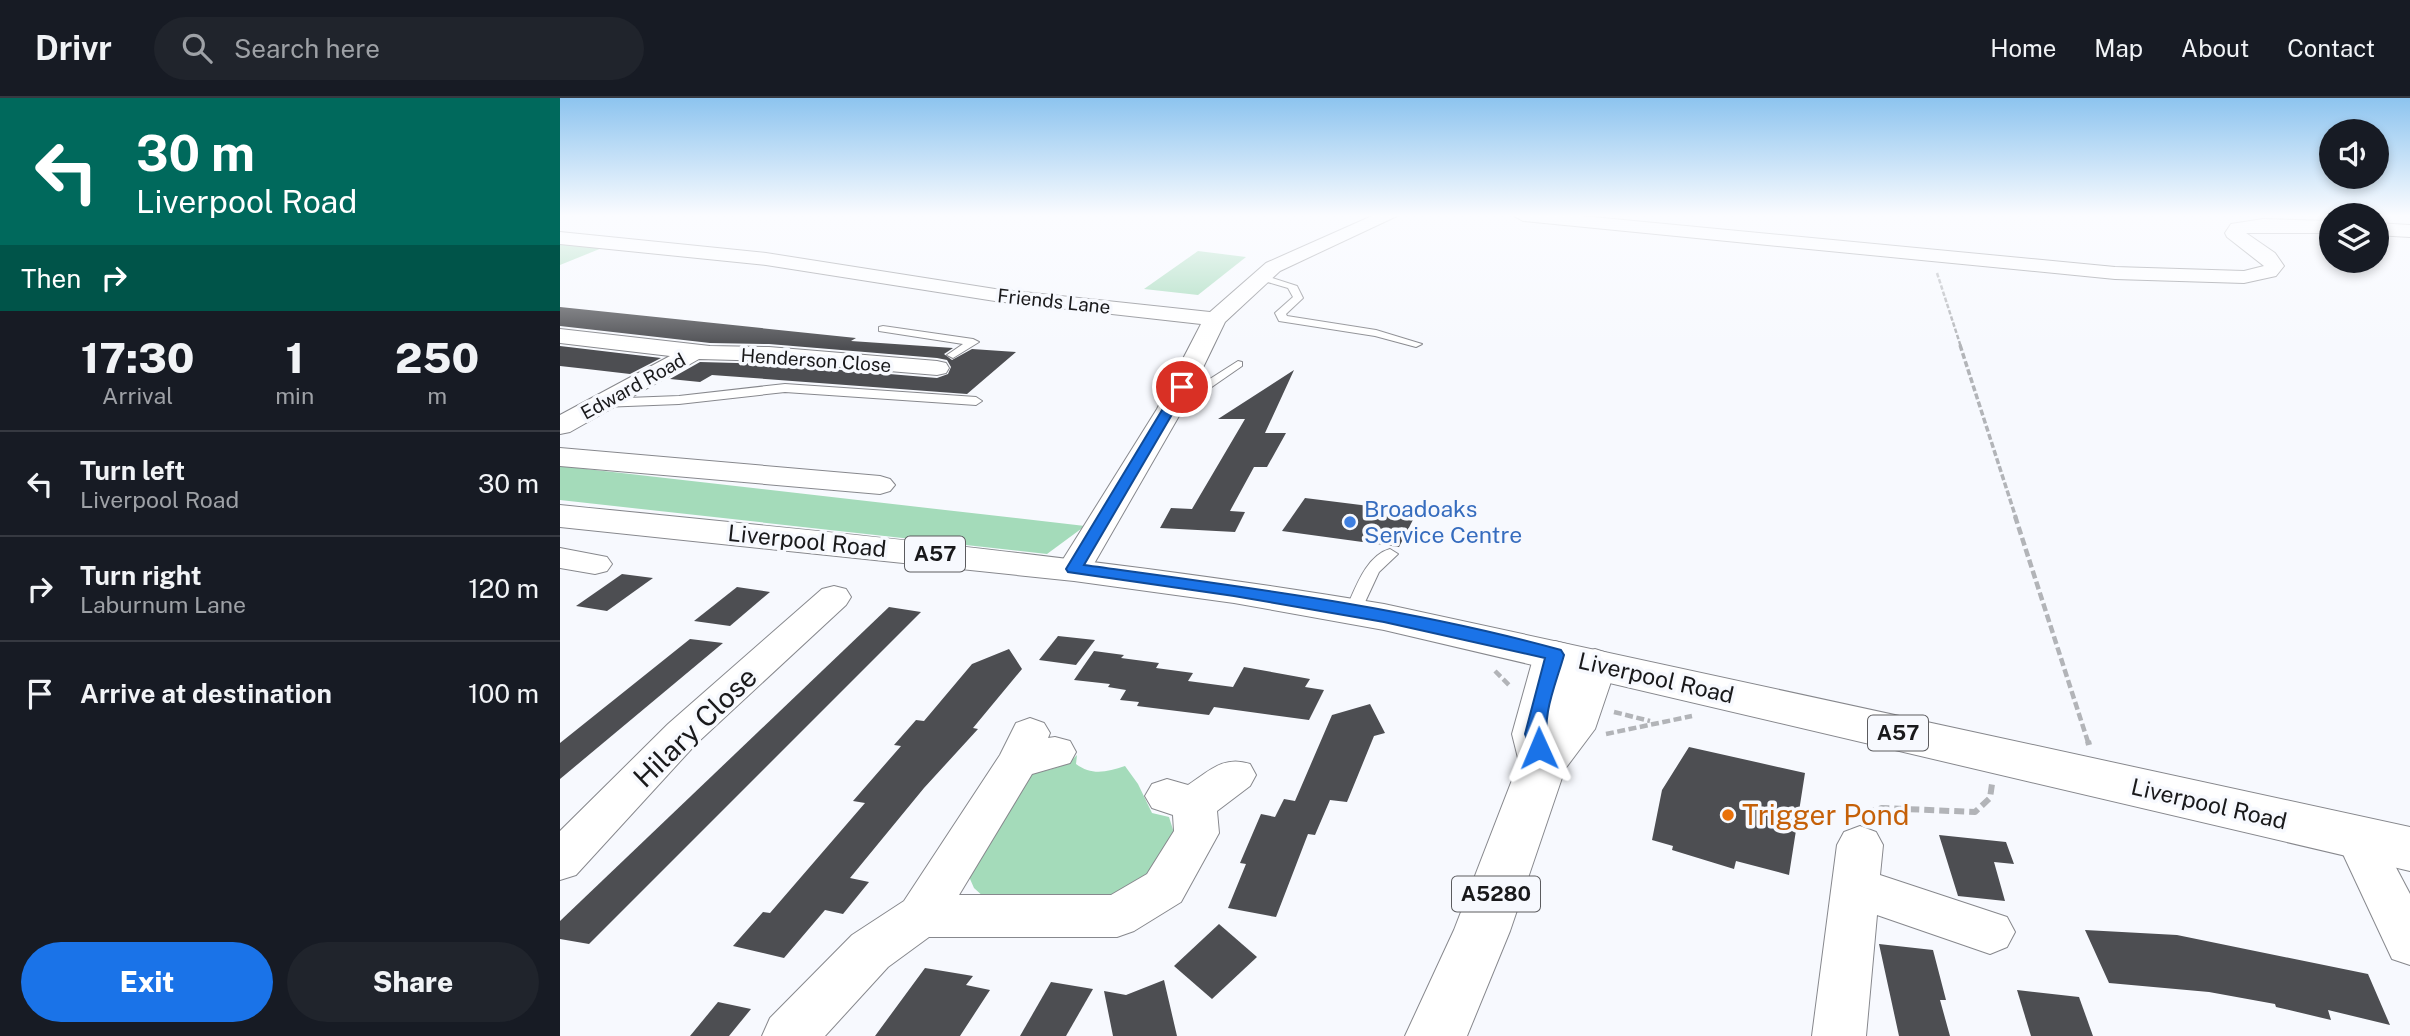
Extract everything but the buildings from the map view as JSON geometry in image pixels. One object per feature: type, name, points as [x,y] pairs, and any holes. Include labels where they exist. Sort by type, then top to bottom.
[{"type":"main road","name":"Liverpool Road","points":[[560,516],[1074,569],[1211,587],[1353,611],[2410,849]]},
{"type":"main road","name":"A5280","points":[[1436,1036],[1482,931],[1543,762],[1572,729],[1575,659]]},
{"type":"street","name":"Friends Lane","points":[[771,260],[995,295],[1215,319]]},
{"type":"street","points":[[1074,569],[1170,409],[1215,319],[1259,277],[1289,260]]},
{"type":"street","points":[[1976,260],[2183,277],[2244,277],[2272,269],[2269,260]]},
{"type":"street","name":"Edward Road","points":[[560,335],[696,352]]},
{"type":"street","name":"Henderson Close","points":[[696,352],[785,355],[938,367]]},
{"type":"street","name":"Edward Road","points":[[560,426],[696,352]]},
{"type":"street","points":[[560,457],[880,485]]},
{"type":"street","name":"Hilary Close","points":[[560,861],[682,734],[835,597]]},
{"type":"street","points":[[789,1036],[870,951],[921,916],[988,805],[1034,749]]},
{"type":"street","points":[[921,916],[1117,916],[1164,888],[1197,833],[1180,800],[1235,775]]},
{"type":"street","points":[[2357,838],[2410,943]]},
{"type":"street","points":[[1839,1036],[1858,866],[1990,932]]},
{"type":"lane","points":[[1259,277],[1292,286],[1298,298],[1280,313],[1283,319],[1376,333],[1416,344]]},
{"type":"lane","name":"Henderson Close","points":[[883,328],[973,342],[938,367]]},
{"type":"lane","points":[[1170,409],[1238,364]]},
{"type":"lane","points":[[601,404],[679,400],[785,388],[976,401]]},
{"type":"lane","points":[[1353,611],[1373,570],[1390,554]]},
{"type":"path","points":[[1932,260],[2100,779]]},
{"type":"path","points":[[1484,664],[1502,677],[1513,691]]},
{"type":"path","points":[[1858,866],[1856,815],[1882,808],[1975,812],[1990,799],[1997,756]]},
{"type":"green space","points":[[560,260],[573,260],[560,265]]},
{"type":"green space","points":[[1186,260],[1242,260],[1198,295],[1144,289]]},
{"type":"green space","points":[[560,466],[1085,526],[1047,554],[560,500]]},
{"type":"green space","points":[[1077,755],[1076,764],[1088,770],[1106,771],[1125,766],[1138,784],[1152,813],[1169,817],[1174,833],[1171,855],[1112,904],[997,909],[974,888],[963,863],[994,809],[1013,783],[1029,775],[1062,766]]},
{"type":"place","name":"Broadoaks Service Centre","points":[[1350,522]]},
{"type":"place","name":"Trigger Pond","points":[[1728,815]]},
{"type":"route","points":[[1182,387],[1074,569],[1176,582],[1384,617],[1555,655],[1538,715],[1535,734],[1539,748]]}]
